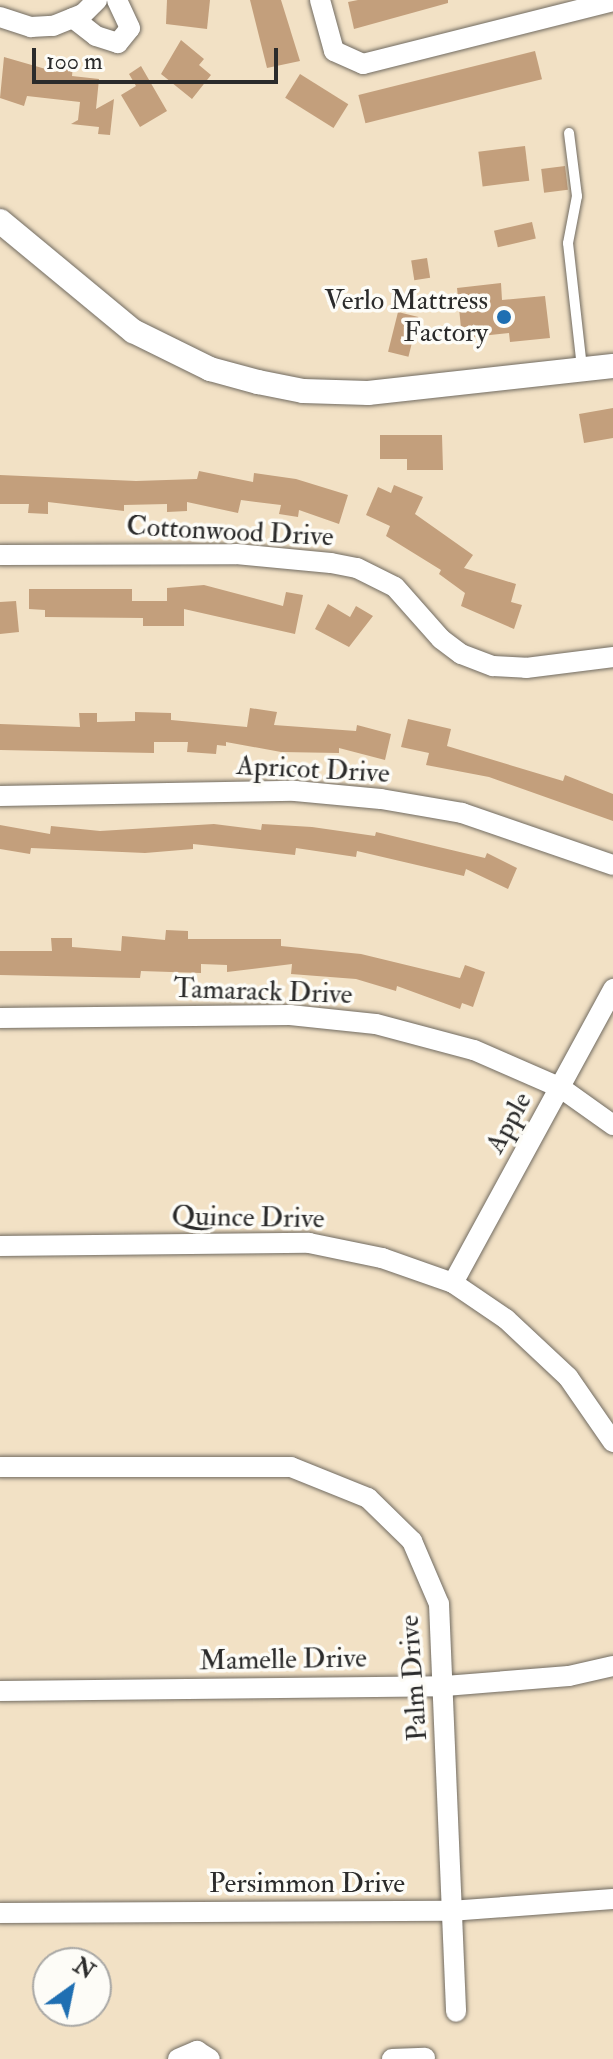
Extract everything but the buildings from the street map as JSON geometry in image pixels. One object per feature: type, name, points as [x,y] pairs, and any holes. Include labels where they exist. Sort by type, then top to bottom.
[{"type":"street","points":[[0,17],[31,27],[53,26],[73,18],[97,0]]},
{"type":"street","points":[[73,18],[96,36],[118,43],[126,38],[130,20],[117,0]]},
{"type":"street","points":[[320,0],[334,51],[363,64],[613,1]]},
{"type":"street","points":[[0,221],[133,331],[210,369],[258,382],[303,391],[368,393],[613,366]]},
{"type":"street","name":"Cottonwood Drive","points":[[0,555],[224,554],[331,563],[357,568],[395,587],[441,639],[461,654],[493,666],[526,668],[613,657]]},
{"type":"street","name":"Apricot Drive","points":[[0,796],[295,791],[381,799],[462,813],[613,865]]},
{"type":"street","name":"Apple","points":[[453,1283],[613,989]]},
{"type":"street","name":"Tamarack Drive","points":[[0,1018],[290,1015],[376,1024],[474,1050],[561,1088],[613,1125]]},
{"type":"street","name":"Quince Drive","points":[[0,1246],[309,1243],[382,1258],[453,1283],[543,1351],[613,1442]]},
{"type":"street","name":"Palm Drive","points":[[0,1467],[291,1467],[344,1485],[388,1513],[412,1541],[439,1604],[445,1686],[450,1911],[456,2012]]},
{"type":"street","name":"Mamelle Drive","points":[[0,1691],[445,1686],[569,1676],[613,1666]]},
{"type":"street","name":"Persimmon Drive","points":[[0,1913],[450,1911],[613,1899]]},
{"type":"street","points":[[178,2059],[197,2051],[210,2059]]},
{"type":"street","points":[[392,2059],[425,2058]]},
{"type":"lane","points":[[569,133],[577,196],[568,243],[582,370]]},
{"type":"place","name":"Verlo Mattress Factory","points":[[504,317]]}]
